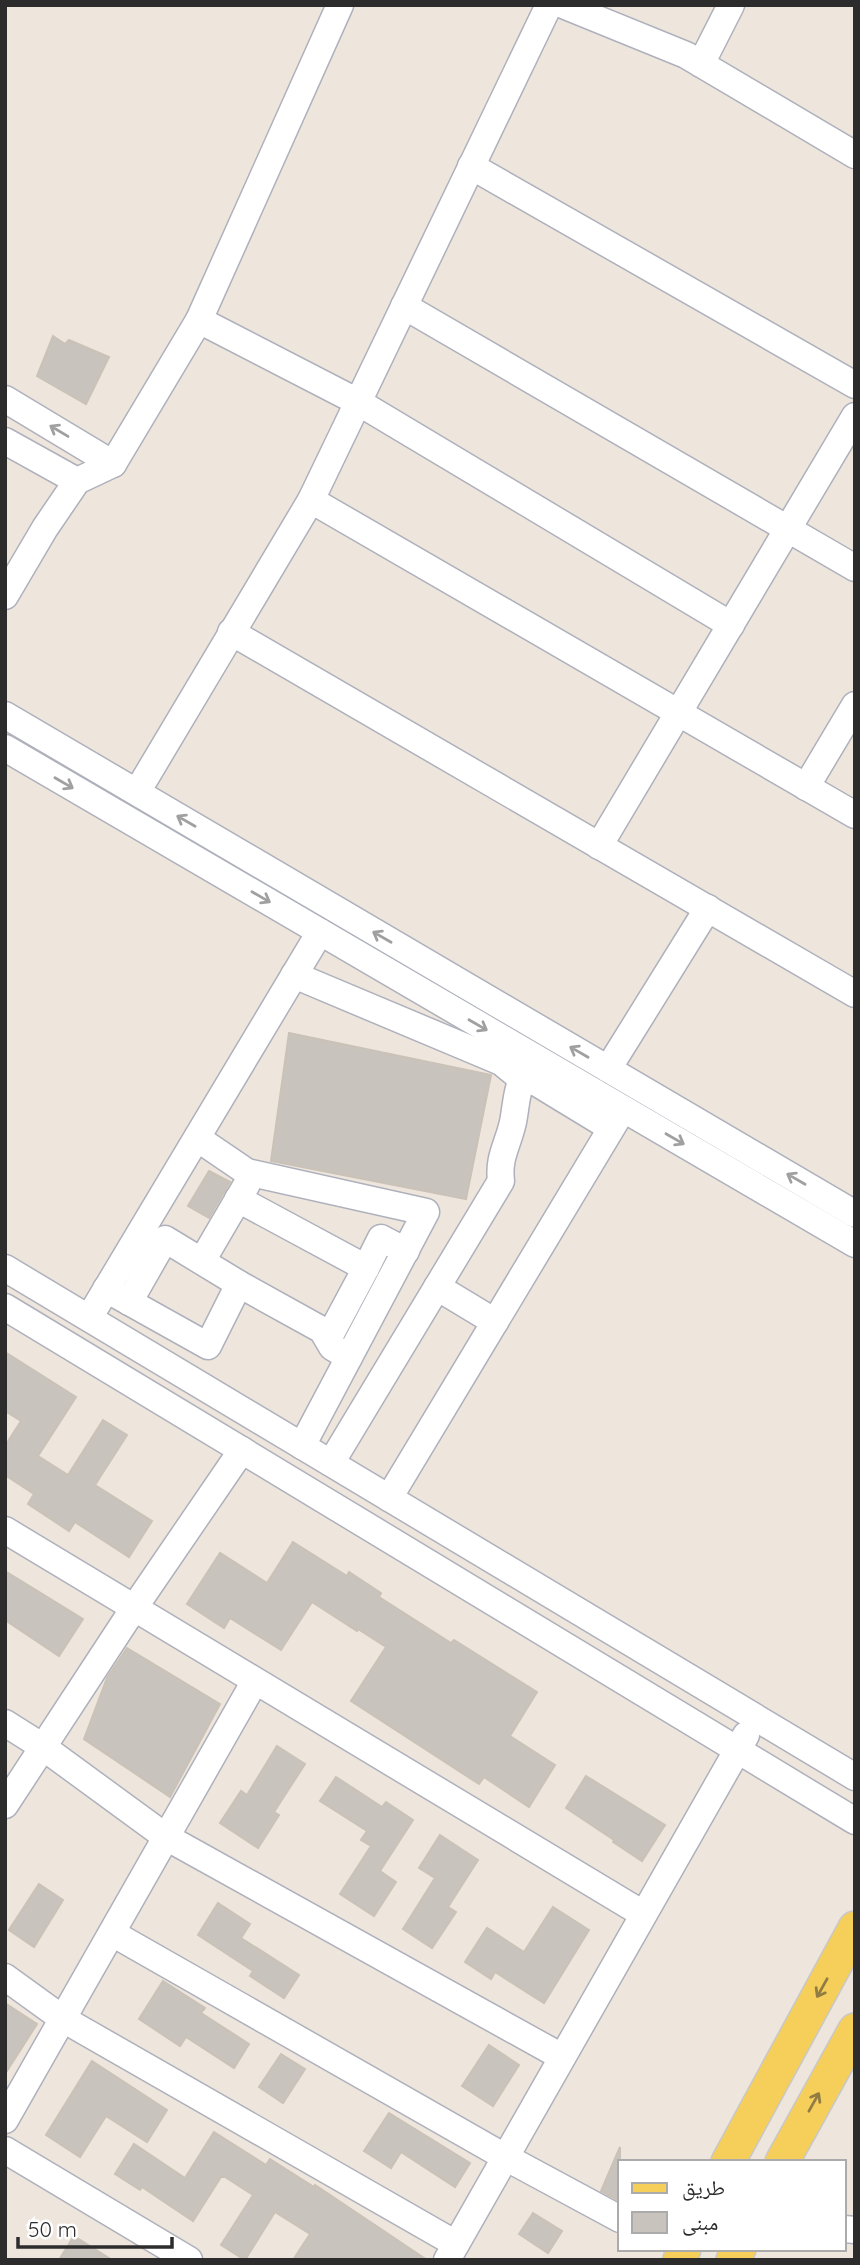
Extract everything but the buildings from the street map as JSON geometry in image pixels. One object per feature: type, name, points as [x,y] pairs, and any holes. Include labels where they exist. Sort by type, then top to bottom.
[{"type":"main road","points":[[729,2160],[855,1928]]},
{"type":"main road","points":[[783,2160],[855,2030]]},
{"type":"street","points":[[5,596],[76,481],[113,464],[199,320],[340,5]]},
{"type":"street","points":[[137,792],[311,500],[549,5]]},
{"type":"street","points":[[563,5],[686,55],[855,155]]},
{"type":"street","points":[[701,64],[731,5]]},
{"type":"street","points":[[471,166],[855,385]]},
{"type":"street","points":[[404,306],[855,568]]},
{"type":"street","points":[[199,320],[358,402],[731,625]]},
{"type":"street","points":[[5,398],[113,464]]},
{"type":"street","points":[[599,846],[855,416]]},
{"type":"street","points":[[5,441],[76,481]]},
{"type":"street","points":[[311,500],[855,815]]},
{"type":"street","points":[[232,632],[855,994]]},
{"type":"street","points":[[806,787],[855,705]]},
{"type":"street","points":[[5,715],[855,1214]]},
{"type":"street","points":[[5,748],[446,1006],[617,1119]]},
{"type":"street","points":[[608,1069],[708,908]]},
{"type":"street","points":[[118,1295],[197,1138],[320,932]]},
{"type":"street","points":[[294,975],[501,1062],[522,1079],[537,1083],[617,1119],[855,1244]]},
{"type":"street","points":[[446,1006],[460,982]]},
{"type":"street","points":[[331,1463],[501,1181],[499,1166],[522,1079]]},
{"type":"street","points":[[389,1498],[617,1119]]},
{"type":"street","points":[[197,1138],[247,1172],[426,1212],[349,1357],[294,1441],[269,1466]]},
{"type":"street","points":[[202,1261],[253,1173]]},
{"type":"street","points":[[238,1199],[366,1268]]},
{"type":"street","points":[[328,1339],[381,1238],[405,1251]]},
{"type":"street","points":[[89,1318],[118,1295],[165,1239],[322,1330],[332,1347],[349,1357]]},
{"type":"street","points":[[5,1268],[855,1777]]},
{"type":"street","points":[[118,1295],[208,1346],[240,1284]]},
{"type":"street","points":[[437,1287],[495,1322]]},
{"type":"street","points":[[5,1307],[855,1821]]},
{"type":"street","points":[[5,1805],[242,1450]]},
{"type":"street","points":[[5,1530],[643,1914]]},
{"type":"street","points":[[5,2120],[255,1681]]},
{"type":"street","points":[[5,1977],[63,2019],[451,2252],[736,1749],[757,1718]]},
{"type":"street","points":[[5,1723],[43,1747],[166,1838],[562,2057]]},
{"type":"street","points":[[111,1933],[505,2157],[618,2218]]},
{"type":"street","points":[[5,2150],[189,2260]]}]
